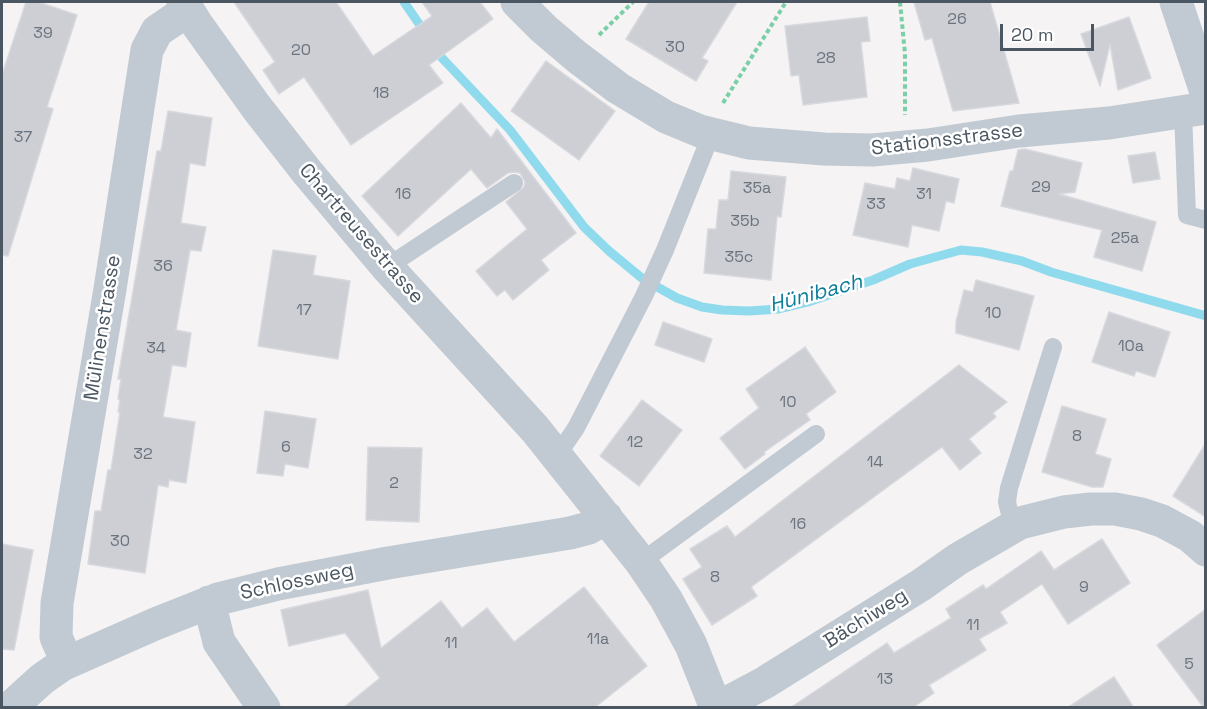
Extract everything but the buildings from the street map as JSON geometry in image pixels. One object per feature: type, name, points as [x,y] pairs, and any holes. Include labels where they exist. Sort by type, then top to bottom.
[{"type":"street","name":"Stationsstrasse","points":[[517,2],[544,29],[618,88],[666,117],[711,135],[749,143],[872,150],[1019,131],[1109,123],[1198,104]]},
{"type":"street","points":[[1176,2],[1198,104]]},
{"type":"street","name":"Chartreusestrasse","points":[[186,6],[257,108],[307,172],[387,267],[555,454],[641,562],[666,599],[691,645],[717,708]]},
{"type":"street","name":"Mülinenstrasse","points":[[67,662],[56,637],[57,603],[110,289],[147,50],[157,31],[186,6]]},
{"type":"street","name":"Bächiweg","points":[[717,708],[764,683],[921,585],[958,559],[1020,523],[1064,512],[1115,509],[1162,521],[1190,536],[1206,550]]},
{"type":"street","name":"Schlossweg","points":[[13,707],[42,679],[67,662],[209,603],[278,584],[570,533],[589,528],[606,517]]},
{"type":"street","points":[[209,603],[219,642],[264,708]]},
{"type":"lane","points":[[1198,104],[1187,214],[1206,220]]},
{"type":"lane","points":[[555,454],[563,447],[576,428],[644,296],[711,135]]},
{"type":"lane","points":[[387,267],[514,183]]},
{"type":"lane","points":[[1013,527],[1008,509],[1009,488],[1053,347]]},
{"type":"lane","points":[[641,562],[816,434]]},
{"type":"path","points":[[577,57],[633,2]]},
{"type":"path","points":[[711,135],[725,100],[786,2]]},
{"type":"path","points":[[900,2],[904,54],[906,147]]},
{"type":"waterway","name":"Hünibach","points":[[404,2],[426,34]]},
{"type":"waterway","name":"Hünibach","points":[[436,48],[442,58],[510,130],[584,227],[643,279],[677,298],[702,307],[749,311],[779,309],[808,302],[873,280],[910,264],[961,250],[1022,261],[1051,272],[1206,316]]}]
